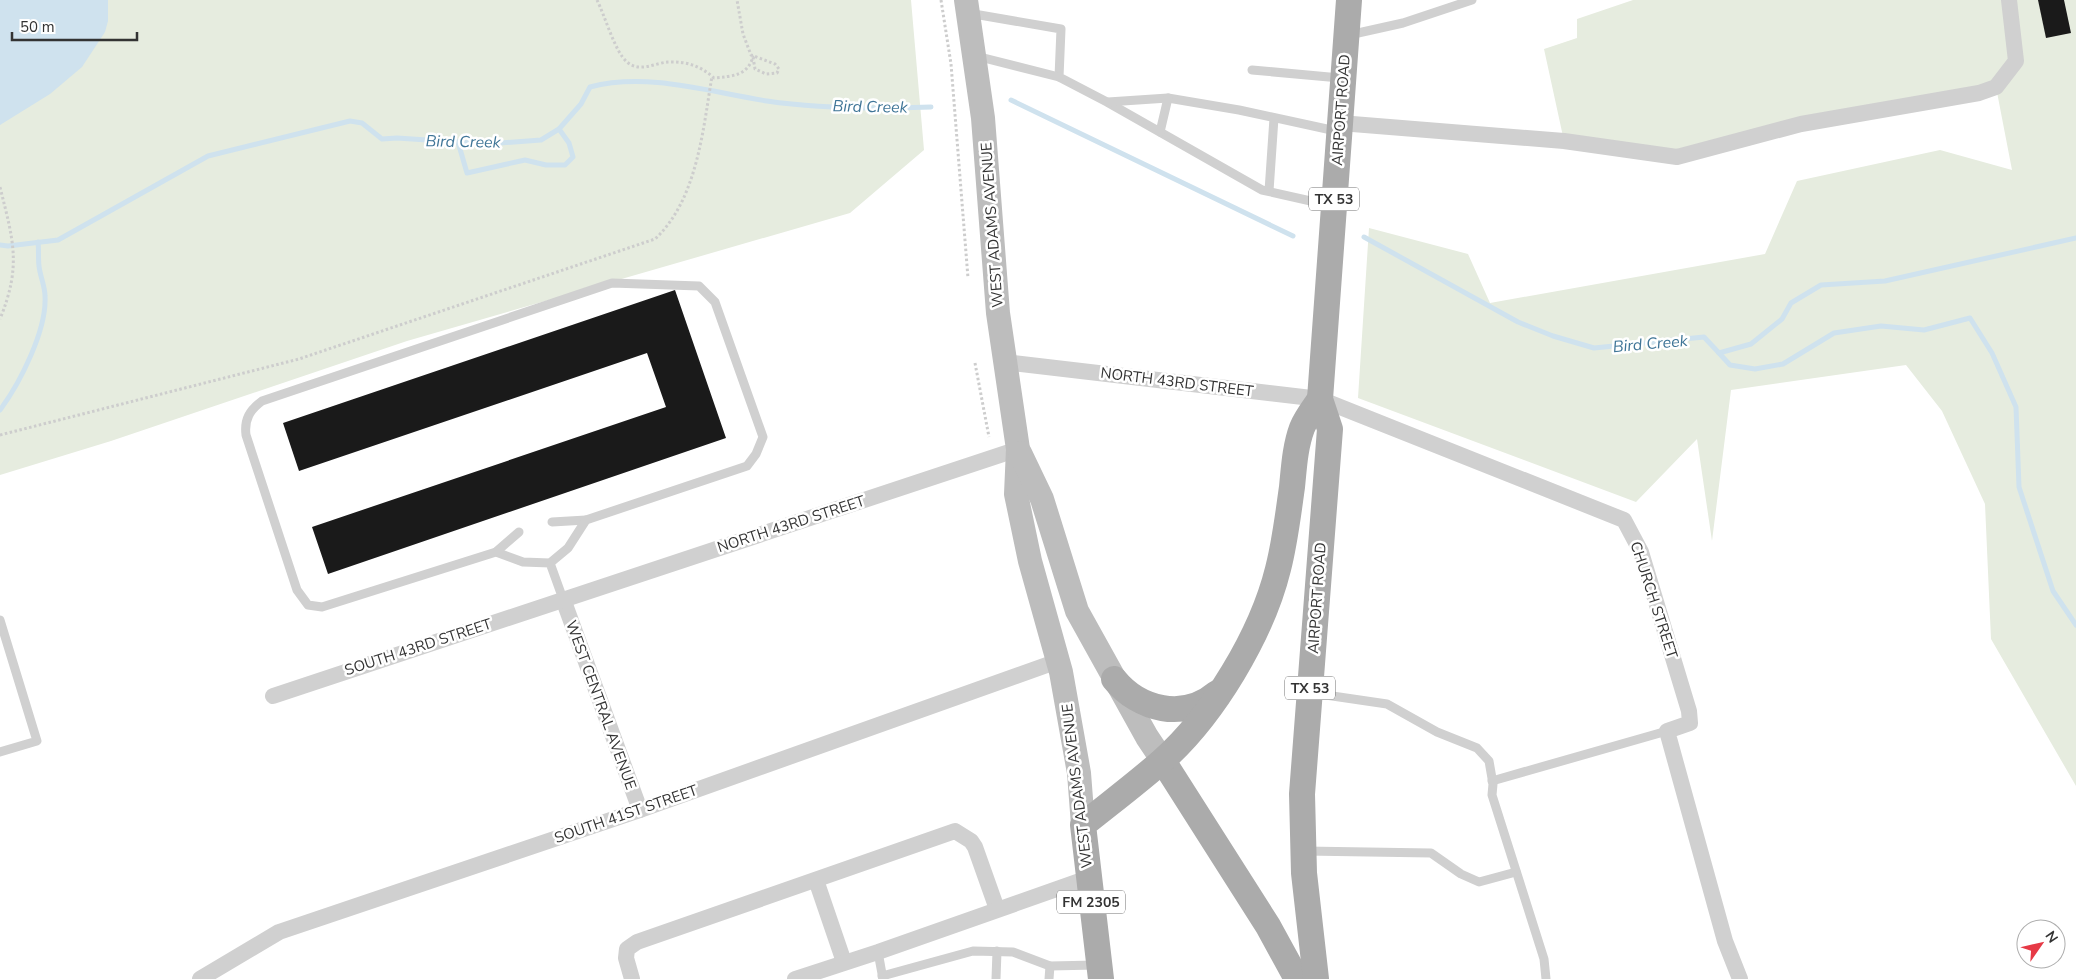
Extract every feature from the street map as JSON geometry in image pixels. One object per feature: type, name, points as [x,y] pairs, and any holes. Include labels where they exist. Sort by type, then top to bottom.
[{"type":"main road","name":"AIRPORT ROAD","points":[[1316,979],[1302,851],[1302,794],[1330,429],[1320,399],[1348,0]]},
{"type":"main road","name":"WEST ADAMS AVENUE","points":[[967,6],[983,118],[998,313],[1018,449],[1016,494],[1022,528],[1058,661],[1069,710],[1077,764],[1088,878],[1100,972]]},
{"type":"main road","name":"AIRPORT ROAD","points":[[1083,826],[1163,761],[1186,737],[1222,690],[1251,638],[1278,571],[1287,526],[1296,451],[1302,427],[1320,399]]},
{"type":"main road","name":"WEST ADAMS AVENUE","points":[[1018,449],[1042,499],[1077,611],[1146,737],[1163,761]]},
{"type":"main road","points":[[1114,679],[1132,697],[1149,706],[1168,710],[1192,707],[1208,700],[1222,690]]},
{"type":"main road","points":[[1163,761],[1268,926],[1297,979]]},
{"type":"street","points":[[1339,127],[1564,141],[1677,157],[1801,124],[1979,93],[1996,87],[2016,61],[2009,0]]},
{"type":"street","name":"NORTH 43RD STREET","points":[[1004,362],[1320,399]]},
{"type":"street","name":"CHURCH STREET","points":[[1320,399],[1624,520],[1641,552],[1689,711],[1690,724],[1667,731]]},
{"type":"street","name":"NORTH 43RD STREET","points":[[563,599],[1018,449]]},
{"type":"street","name":"SOUTH 43RD STREET","points":[[273,696],[563,599]]},
{"type":"street","name":"WEST CENTRAL AVENUE","points":[[563,599],[640,810]]},
{"type":"street","name":"SOUTH 41ST STREET","points":[[200,979],[279,932],[640,810],[1058,661]]},
{"type":"street","points":[[1667,731],[1725,941],[1740,979]]},
{"type":"street","points":[[632,979],[626,958],[627,949],[637,942],[955,831],[971,840],[975,847],[996,909]]},
{"type":"street","points":[[794,979],[878,952],[1088,878]]},
{"type":"street","points":[[816,880],[844,962]]},
{"type":"lane","points":[[1346,36],[1402,23],[1472,0]]},
{"type":"lane","points":[[967,6],[1061,29],[1059,77]]},
{"type":"lane","points":[[975,56],[1059,77],[1107,102],[1262,190],[1334,206]]},
{"type":"lane","points":[[1252,70],[1343,78]]},
{"type":"lane","points":[[1107,102],[1168,98],[1274,118],[1339,127]]},
{"type":"lane","points":[[1160,132],[1168,98]]},
{"type":"lane","points":[[1269,191],[1274,118]]},
{"type":"lane","points":[[519,532],[496,552],[322,607],[308,605],[297,590],[244,425],[251,409],[262,401],[612,282],[699,286],[715,302],[763,437],[756,454],[747,466],[586,520],[552,522]]},
{"type":"lane","points":[[496,552],[523,562],[550,563],[568,548],[586,520]]},
{"type":"lane","points":[[550,563],[563,599]]},
{"type":"lane","points":[[0,620],[37,741],[0,752]]},
{"type":"lane","points":[[1310,693],[1387,704],[1437,732],[1477,748],[1489,760],[1492,795],[1544,959],[1546,979]]},
{"type":"lane","points":[[1492,781],[1667,731]]},
{"type":"lane","points":[[1302,851],[1405,851],[1431,853],[1461,874],[1479,882],[1516,872]]},
{"type":"lane","points":[[878,952],[883,978],[973,951],[1012,952],[1050,966],[1100,972]]},
{"type":"lane","points":[[996,979],[997,951]]},
{"type":"lane","points":[[1049,979],[1050,966]]},
{"type":"path","points":[[0,435],[299,358],[654,240],[672,221],[684,199],[702,137],[712,78],[706,70],[690,64],[665,62],[640,68],[628,64],[621,55],[597,0]]},
{"type":"path","points":[[712,78],[746,71],[754,57],[756,69],[760,72],[773,74],[777,73],[779,69],[775,64],[751,55],[743,34],[737,0]]},
{"type":"path","points":[[941,0],[951,64],[968,278]]},
{"type":"path","points":[[0,187],[13,241],[13,277],[0,319]]},
{"type":"path","points":[[975,363],[989,437]]},
{"type":"shaded area","points":[[0,0],[911,0],[924,150],[850,213],[407,341],[111,441],[0,475]]},
{"type":"shaded area","points":[[1633,0],[2076,0],[2076,786],[1991,639],[1985,504],[1942,411],[1906,365],[1731,390],[1712,541],[1697,439],[1636,502],[1358,398],[1369,228],[1468,254],[1490,303],[1765,254],[1797,181],[1940,150],[2012,170],[1996,87],[1677,157],[1564,141],[1544,49],[1577,38],[1577,19]]},
{"type":"water","points":[[0,0],[108,0],[108,21],[105,32],[82,67],[50,94],[0,125]]},
{"type":"building","points":[[2038,0],[2064,0],[2071,33],[2046,38]]},
{"type":"building","points":[[675,290],[726,438],[328,574],[312,527],[666,407],[647,353],[299,471],[283,423]]},
{"type":"waterway","name":"Bird Creek","points":[[0,245],[8,246],[58,240],[208,156],[350,121],[362,123],[382,139],[397,138],[487,144],[541,140],[559,129],[581,104],[590,87],[634,82],[679,85],[767,101],[808,106],[869,108],[931,107]]},
{"type":"waterway","name":"Bird Creek","points":[[1011,100],[1293,236]]},
{"type":"waterway","points":[[458,142],[467,173],[525,160],[546,165],[565,165],[573,157],[569,143],[559,129]]},
{"type":"waterway","name":"Bird Creek","points":[[1364,237],[1518,322],[1553,336],[1594,348],[1704,337],[1719,353],[1751,344],[1782,319],[1791,303],[1821,285],[1885,281],[2076,238]]},
{"type":"waterway","points":[[0,410],[24,371],[42,324],[45,296],[39,266],[38,242]]},
{"type":"waterway","points":[[1719,353],[1730,365],[1755,369],[1783,364],[1834,333],[1881,326],[1924,330],[1970,318],[1992,353],[2016,407],[2019,487],[2053,591],[2076,625]]}]
